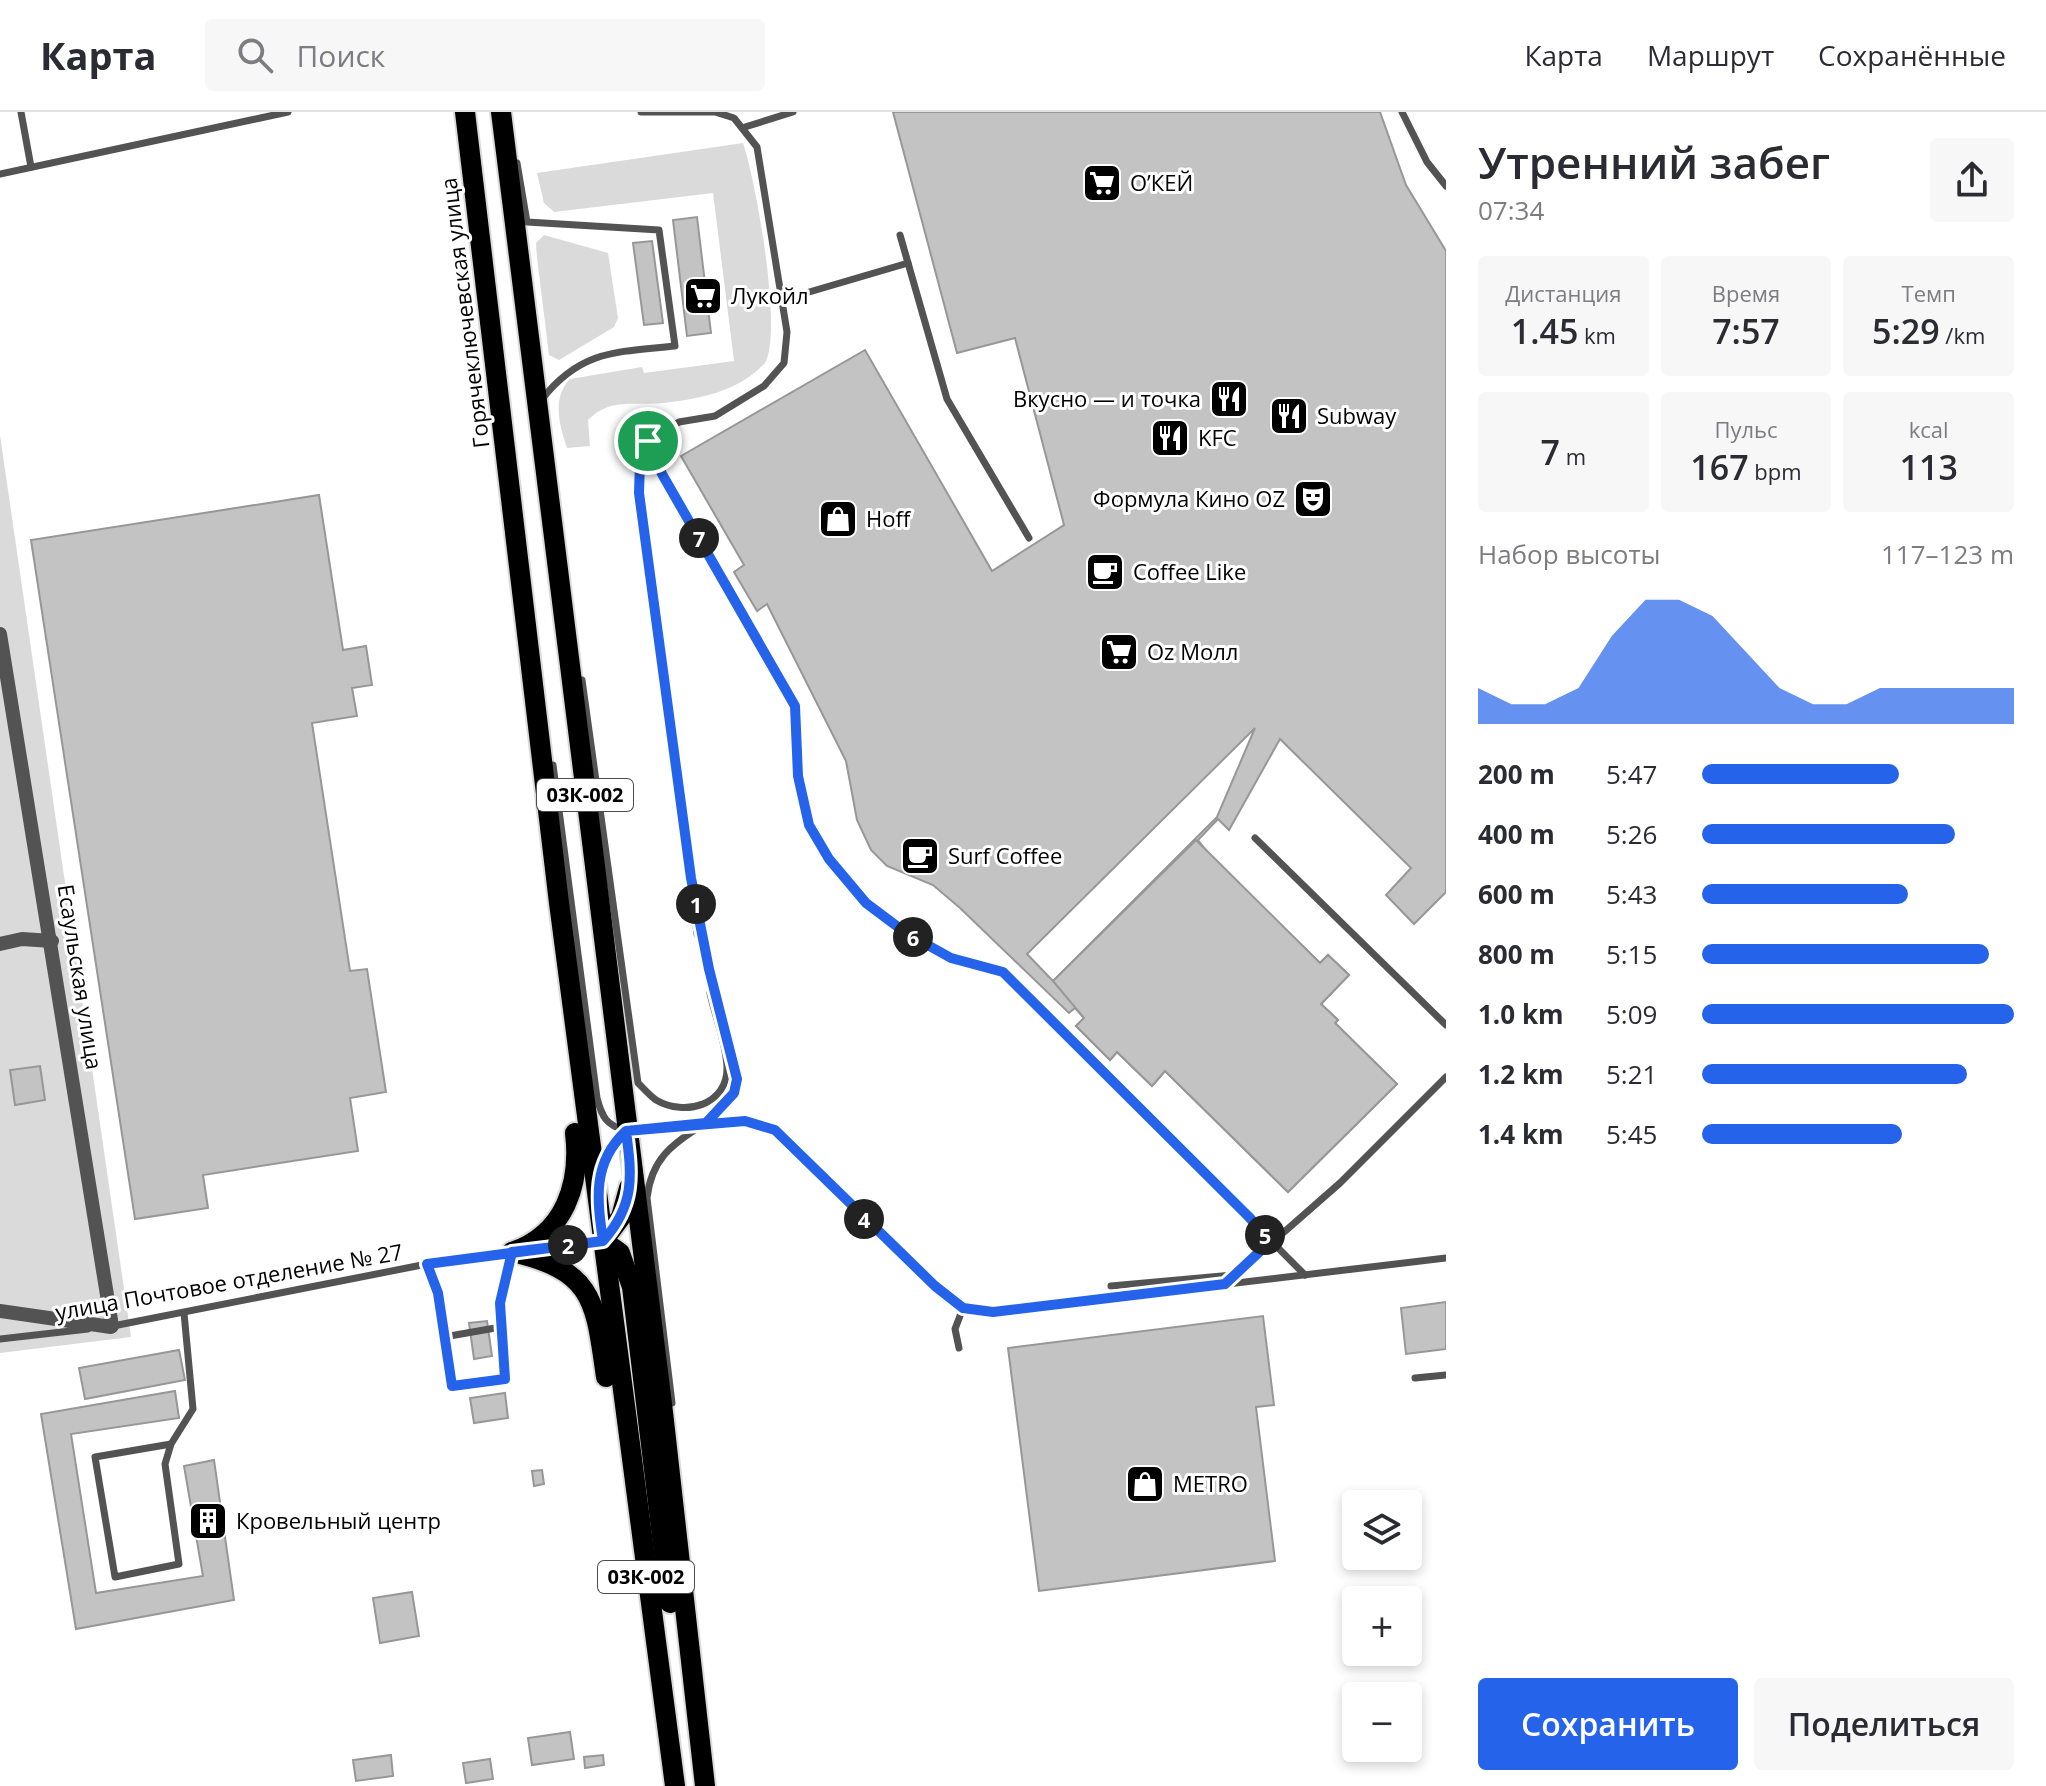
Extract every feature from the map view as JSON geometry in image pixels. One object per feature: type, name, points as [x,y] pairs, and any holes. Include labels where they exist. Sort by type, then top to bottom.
[{"type":"main road","points":[[455,112],[477,206]]},
{"type":"main road","name":"Горячеключевская улица","points":[[465,112],[523,594]]},
{"type":"main road","name":"03К-002","points":[[502,116],[705,1786]]},
{"type":"main road","name":"03К-002","points":[[523,594],[596,1191],[675,1786]]},
{"type":"main road","points":[[512,1252],[527,1246],[559,1219],[575,1187],[578,1157],[535,815],[545,785]]},
{"type":"main road","points":[[632,1177],[621,1217],[603,1241],[620,1253],[632,1287],[679,1674],[698,1725]]},
{"type":"main road","points":[[512,1252],[545,1259],[563,1268],[582,1284],[597,1318],[661,1786]]},
{"type":"street","name":"Есаульская улица","points":[[0,634],[112,1326]]},
{"type":"street","points":[[0,944],[22,939],[52,941]]},
{"type":"street","points":[[512,1252],[603,1241]]},
{"type":"street","points":[[0,1311],[112,1326]]},
{"type":"lane","points":[[21,112],[31,167]]},
{"type":"lane","points":[[0,174],[288,112]]},
{"type":"lane","points":[[641,112],[714,112],[734,118],[745,127],[757,147],[762,167],[787,332],[784,363],[764,386],[715,416],[679,422],[648,441],[640,462],[639,493],[694,893],[737,1079],[734,1093],[706,1123],[681,1138],[659,1158],[649,1177],[647,1198],[688,1554],[685,1610]]},
{"type":"lane","points":[[745,127],[793,112]]},
{"type":"lane","points":[[1402,112],[1427,162],[1446,186]]},
{"type":"lane","points":[[502,116],[516,157],[527,222],[659,230],[675,346],[597,354],[561,375],[535,407]]},
{"type":"lane","points":[[900,235],[947,399],[1029,538]]},
{"type":"lane","points":[[782,300],[908,263]]},
{"type":"lane","points":[[648,441],[662,474],[795,706],[794,751],[809,825],[836,868],[866,903],[906,933],[951,958],[1003,972],[1305,1275]]},
{"type":"lane","points":[[559,584],[571,607],[638,1083],[657,1100],[679,1107],[699,1107],[714,1099],[724,1084],[727,1068],[691,907],[694,893]]},
{"type":"lane","points":[[523,594],[531,613],[597,1098],[603,1119],[626,1131],[745,1121],[775,1130],[881,1236],[963,1308],[993,1312],[1446,1258]]},
{"type":"lane","points":[[1255,838],[1446,1025]]},
{"type":"lane","points":[[1225,1284],[1340,1183],[1446,1077]]},
{"type":"lane","points":[[596,1191],[612,1145],[626,1131]]},
{"type":"lane","points":[[427,1264],[438,1293],[452,1386],[505,1379],[500,1303],[512,1252]]},
{"type":"lane","name":"улица Почтовое отделение № 27","points":[[0,1339],[112,1326],[427,1264],[512,1252]]},
{"type":"lane","points":[[1121,1297],[1111,1286],[1235,1275]]},
{"type":"lane","points":[[959,1348],[955,1329],[963,1308]]},
{"type":"lane","points":[[171,1444],[95,1457],[115,1577],[179,1564],[166,1489],[165,1464],[171,1444],[193,1409],[184,1313]]},
{"type":"lane","points":[[444,1337],[501,1327]]},
{"type":"lane","points":[[1415,1378],[1446,1375]]},
{"type":"shaded area","points":[[743,143],[766,255],[771,320],[770,346],[765,363],[732,387],[705,396],[605,408],[588,420],[590,446],[567,448],[559,404],[570,379],[642,367],[644,373],[734,361],[713,193],[554,212],[544,203],[537,173]]},
{"type":"shaded area","points":[[544,235],[608,253],[618,318],[614,327],[559,360],[549,355],[537,258],[536,243]]},
{"type":"shaded area","points":[[0,435],[131,1337],[0,1353]]},
{"type":"building","name":"Oz Молл","points":[[893,112],[1380,112],[1406,185],[1446,251],[1446,892],[1414,924],[1386,895],[1411,868],[1280,739],[1229,830],[1218,819],[1198,840],[1216,863],[1320,963],[1328,955],[1349,975],[1321,1004],[1338,1020],[1335,1023],[1397,1084],[1288,1192],[1165,1071],[1152,1086],[1117,1052],[1110,1060],[1076,1026],[1084,1018],[1075,1008],[1069,1013],[933,885],[887,866],[871,850],[857,820],[846,761],[767,604],[757,611],[734,572],[744,565],[681,456],[865,350],[992,571],[1064,525],[1015,338],[957,353]],"holes":[[[1255,728],[1217,817],[1053,981],[1027,954]]]},
{"type":"building","points":[[697,217],[711,333],[687,336],[673,220]]},
{"type":"building","points":[[652,241],[663,323],[644,325],[633,243]]},
{"type":"building","points":[[319,495],[343,650],[366,646],[372,685],[352,688],[357,716],[312,723],[350,971],[367,969],[386,1092],[350,1098],[358,1151],[203,1175],[208,1208],[135,1219],[31,540]]},
{"type":"building","points":[[1196,840],[1320,963],[1328,955],[1349,975],[1321,1004],[1338,1020],[1335,1023],[1397,1084],[1288,1192],[1165,1071],[1152,1086],[1117,1052],[1110,1060],[1076,1026],[1084,1018],[1053,981]]},
{"type":"building","points":[[40,1066],[45,1100],[15,1105],[10,1070]]},
{"type":"building","points":[[1446,1302],[1446,1349],[1406,1354],[1401,1308]]},
{"type":"building","name":"METRO","points":[[1263,1316],[1274,1405],[1256,1407],[1275,1561],[1039,1591],[1008,1348]]},
{"type":"building","points":[[487,1321],[492,1356],[474,1359],[469,1323]]},
{"type":"building","points":[[179,1350],[185,1380],[85,1399],[79,1368]]},
{"type":"building","name":"Кровельный центр","points":[[175,1391],[179,1418],[71,1434],[96,1593],[203,1576],[184,1466],[214,1460],[234,1600],[76,1629],[41,1414]]},
{"type":"building","points":[[505,1393],[508,1418],[474,1423],[470,1398]]},
{"type":"building","points":[[542,1470],[544,1484],[534,1486],[532,1471]]},
{"type":"building","points":[[412,1592],[419,1636],[380,1643],[373,1598]]},
{"type":"building","points":[[570,1732],[574,1759],[532,1765],[528,1738]]},
{"type":"building","points":[[391,1755],[393,1776],[356,1781],[353,1760]]},
{"type":"building","points":[[603,1755],[604,1765],[585,1768],[584,1757]]},
{"type":"building","points":[[490,1759],[493,1779],[466,1783],[463,1763]]},
{"type":"place","name":"О’КЕЙ","points":[[1102,183]]},
{"type":"place","name":"Лукойл","points":[[703,296]]},
{"type":"place","name":"Вкусно — и точка","points":[[1229,399]]},
{"type":"place","name":"Subway","points":[[1289,416]]},
{"type":"place","name":"KFC","points":[[1170,438]]},
{"type":"place","name":"Формула Кино OZ","points":[[1313,499]]},
{"type":"place","name":"Hoff","points":[[838,519]]},
{"type":"place","name":"Coffee Like","points":[[1105,572]]},
{"type":"place","name":"Oz Молл","points":[[1119,652]]},
{"type":"place","name":"Surf Coffee","points":[[920,856]]},
{"type":"place","name":"METRO","points":[[1145,1484]]},
{"type":"place","name":"Кровельный центр","points":[[208,1521]]},
{"type":"route","points":[[648,441],[640,462],[639,493],[691,878],[709,969],[737,1079],[734,1093],[706,1123],[626,1131],[632,1177],[621,1217],[603,1241],[512,1252],[500,1303],[505,1379],[452,1386],[438,1293],[427,1264],[512,1252],[603,1241],[596,1191],[602,1166],[612,1145],[626,1131],[745,1121],[775,1130],[871,1226],[963,1308],[993,1312],[1225,1284],[1271,1241],[1248,1216],[1003,972],[951,958],[906,933],[866,903],[829,859],[809,825],[798,776],[794,751],[795,706],[662,474],[648,441]]}]
